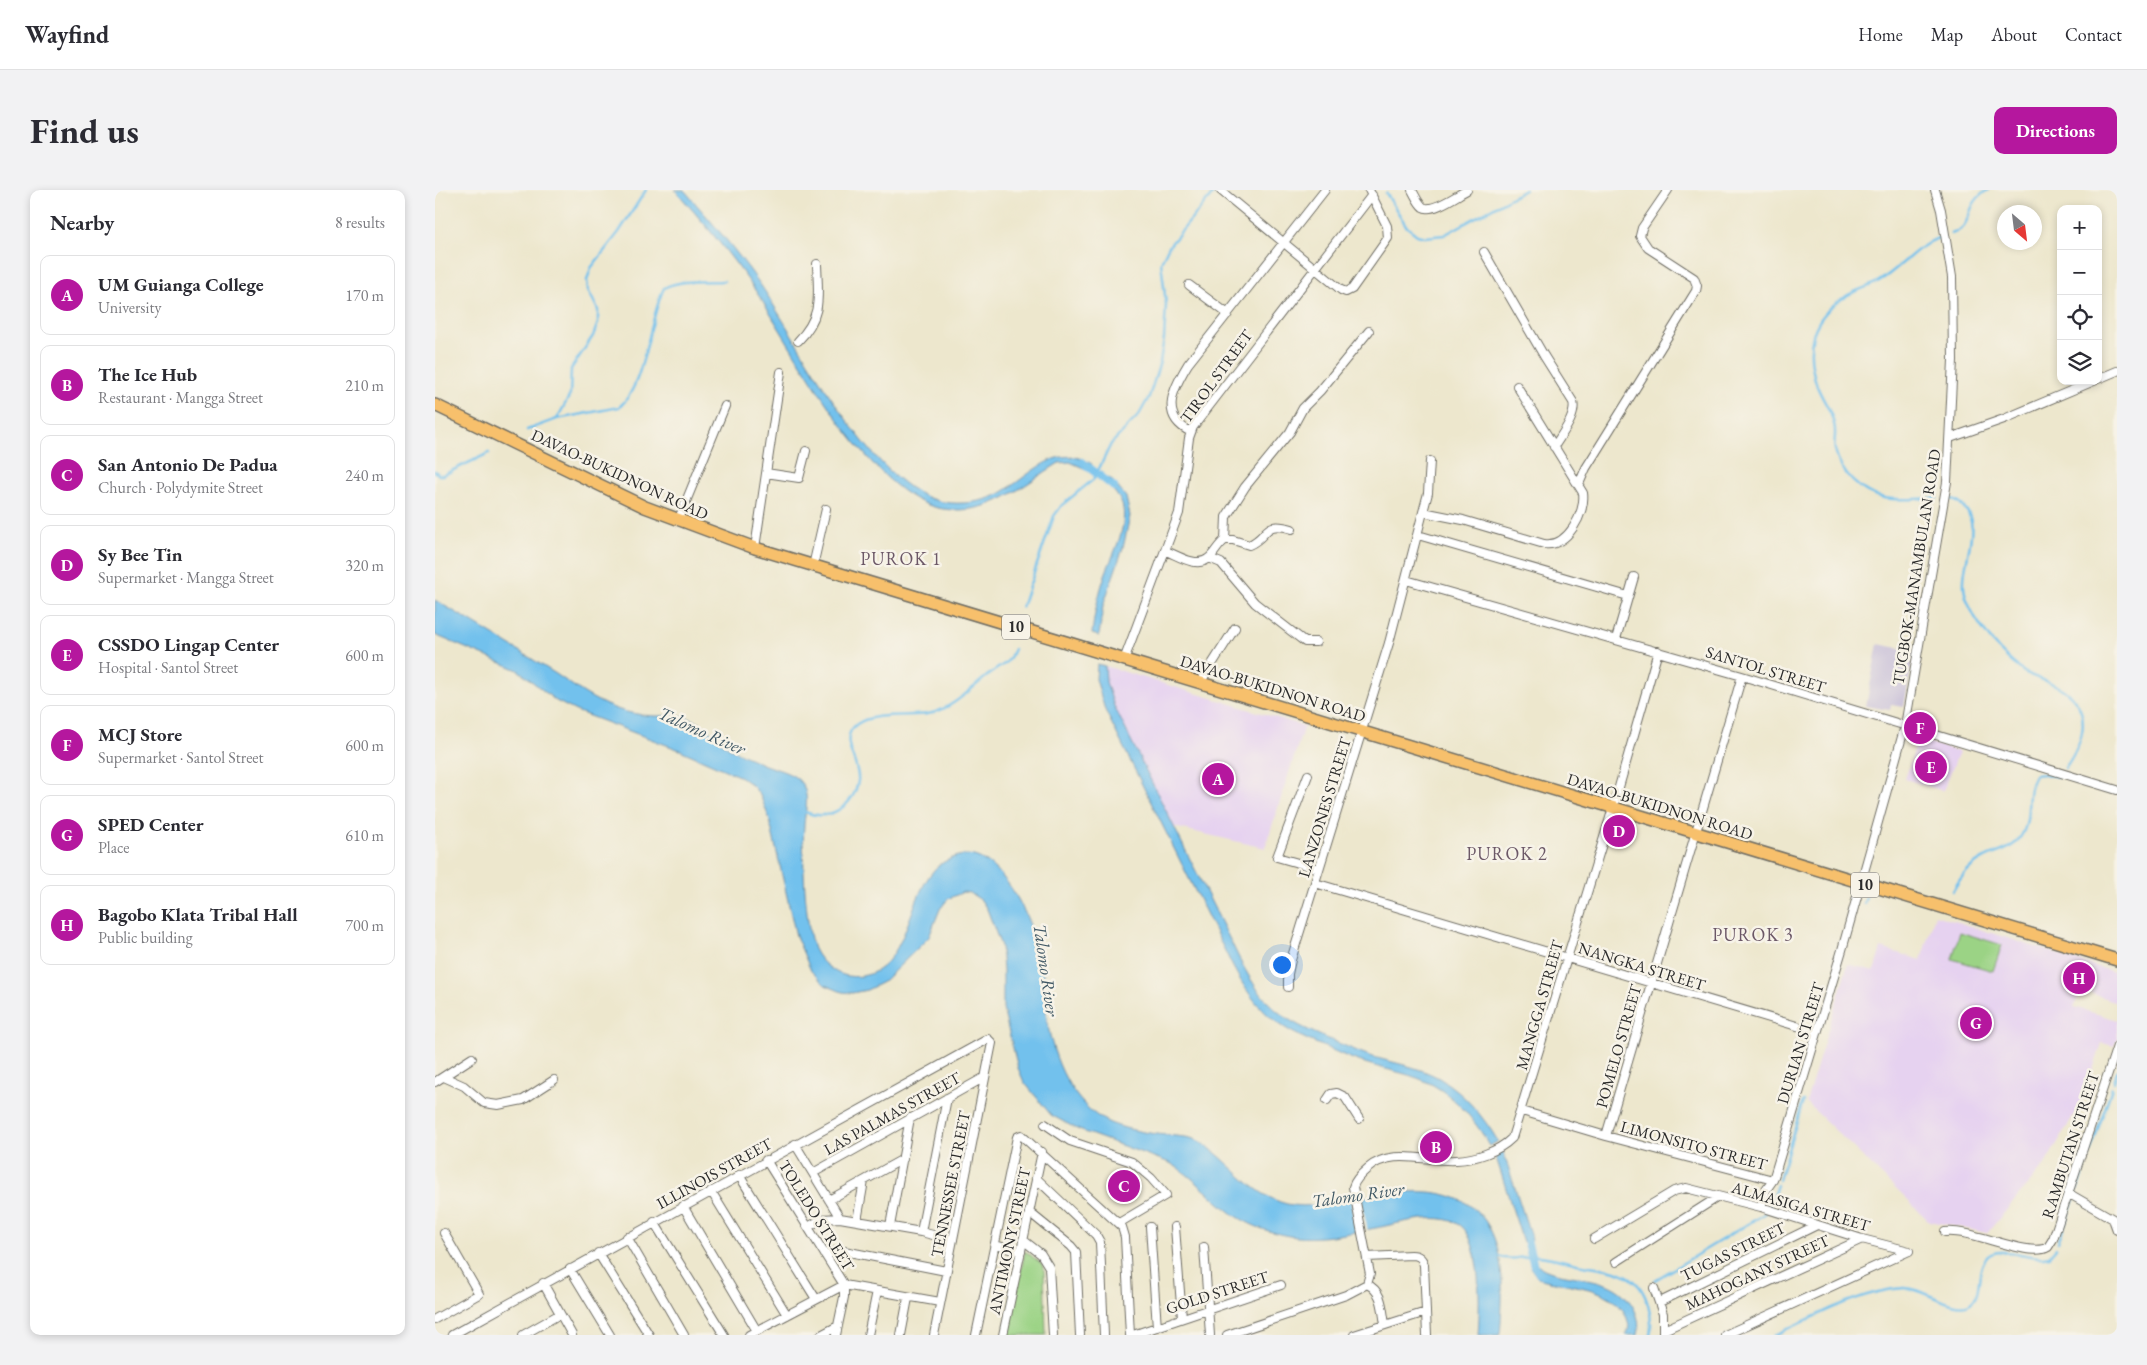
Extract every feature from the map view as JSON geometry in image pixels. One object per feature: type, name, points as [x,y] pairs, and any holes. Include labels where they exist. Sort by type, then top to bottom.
[{"type":"highway","name":"DAVAO-BUKIDNON ROAD","points":[[435,405],[645,507],[678,521],[755,548],[2117,960]]},
{"type":"street","points":[[1191,432],[1179,425],[1172,416],[1175,389],[1188,364],[1325,190]]},
{"type":"street","points":[[1412,190],[1422,206],[1429,209],[1467,190]]},
{"type":"street","points":[[1579,484],[1586,468],[1696,291],[1697,286],[1694,278],[1648,248],[1640,236],[1642,228],[1668,190]]},
{"type":"street","name":"TUGBOK-MANAMBULAN ROAD","points":[[1861,884],[1905,726],[1947,482],[1953,360],[1952,277],[1944,227],[1935,190]]},
{"type":"street","points":[[1221,191],[1283,244],[1346,292],[1352,289],[1386,243],[1389,234],[1371,193]]},
{"type":"street","name":"TIROL STREET","points":[[1124,660],[1166,551],[1181,503],[1191,432],[1371,193]]},
{"type":"street","points":[[1484,252],[1573,402],[1573,414],[1554,447]]},
{"type":"street","points":[[798,341],[808,330],[815,317],[817,264]]},
{"type":"street","points":[[1189,285],[1228,314]]},
{"type":"street","points":[[1166,551],[1193,562],[1204,561],[1209,558],[1225,540],[1225,517],[1245,487],[1290,432],[1303,408],[1320,392],[1369,331]]},
{"type":"street","points":[[2102,378],[2117,371]]},
{"type":"street","points":[[755,548],[781,372]]},
{"type":"street","points":[[1950,438],[2004,419],[2085,385]]},
{"type":"street","points":[[1423,512],[1463,520],[1544,544],[1554,545],[1565,538],[1583,509],[1584,501],[1579,484],[1517,386]]},
{"type":"street","points":[[678,521],[725,406]]},
{"type":"street","points":[[766,473],[799,478],[806,451]]},
{"type":"street","name":"LANZONES STREET","points":[[1288,987],[1291,960],[1389,643],[1428,493],[1430,462]]},
{"type":"street","points":[[813,566],[826,509]]},
{"type":"street","points":[[1225,540],[1249,544],[1272,526],[1292,529]]},
{"type":"street","points":[[1418,535],[1629,596]]},
{"type":"street","points":[[1209,558],[1221,562],[1255,603],[1299,638],[1305,642],[1316,642]]},
{"type":"street","points":[[1616,639],[1634,577]]},
{"type":"street","name":"SANTOL STREET","points":[[1406,580],[1658,651],[2117,790]]},
{"type":"street","points":[[1201,683],[1235,628]]},
{"type":"street","name":"MANGGA STREET","points":[[1367,1284],[1369,1274],[1367,1257],[1354,1191],[1354,1184],[1360,1176],[1376,1161],[1382,1159],[1407,1157],[1457,1160],[1476,1157],[1489,1152],[1512,1138],[1613,808],[1658,651]]},
{"type":"street","name":"POMELO STREET","points":[[1605,1136],[1742,676]]},
{"type":"street","points":[[1308,775],[1277,856],[1319,869]]},
{"type":"street","name":"NANGKA STREET","points":[[1315,883],[1817,1032]]},
{"type":"street","name":"DURIAN STREET","points":[[1761,1207],[1765,1190],[1773,1180],[1861,884]]},
{"type":"street","name":"TENNESSEE STREET","points":[[934,1335],[992,1043],[990,1039]]},
{"type":"street","name":"ILLINOIS STREET","points":[[452,1335],[569,1268],[984,1040],[990,1039]]},
{"type":"street","name":"RAMBUTAN STREET","points":[[1945,1232],[1965,1234],[2035,1251],[2044,1250],[2053,1239],[2117,1046]]},
{"type":"street","points":[[435,1082],[472,1058]]},
{"type":"street","points":[[444,1077],[464,1086],[484,1103],[498,1105],[523,1100],[555,1080]]},
{"type":"street","name":"LAS PALMAS STREET","points":[[813,1173],[985,1077]]},
{"type":"street","points":[[1327,1100],[1331,1094],[1337,1093],[1345,1097],[1359,1119]]},
{"type":"street","points":[[921,1232],[947,1098]]},
{"type":"street","name":"LIMONSITO STREET","points":[[1522,1110],[1605,1136],[1773,1180]]},
{"type":"street","points":[[890,1226],[909,1118]]},
{"type":"street","points":[[1045,1124],[1070,1141],[1132,1162],[1151,1178],[1165,1195],[1119,1223]]},
{"type":"street","points":[[976,1335],[1017,1137],[1019,1135],[1042,1152],[1119,1223],[1125,1237],[1132,1335]]},
{"type":"street","points":[[795,1144],[840,1218]]},
{"type":"street","name":"ANTIMONY STREET","points":[[1003,1335],[1042,1152]]},
{"type":"street","points":[[829,1200],[903,1159]]},
{"type":"street","name":"TOLEDO STREET","points":[[766,1160],[844,1285]]},
{"type":"street","points":[[739,1175],[816,1299]]},
{"type":"street","points":[[1036,1178],[1096,1235],[1100,1242],[1104,1335]]},
{"type":"street","points":[[857,1221],[864,1181]]},
{"type":"street","name":"ALMASIGA STREET","points":[[1594,1239],[1675,1191],[1686,1188],[1761,1207],[1862,1239],[1909,1251],[1725,1335]]},
{"type":"street","points":[[711,1190],[787,1315]]},
{"type":"street","points":[[2069,1193],[2113,1219],[2117,1230]]},
{"type":"street","points":[[1616,1262],[1719,1197]]},
{"type":"street","points":[[683,1206],[757,1331]]},
{"type":"street","points":[[1029,1212],[1076,1252],[1080,1335]]},
{"type":"street","points":[[807,1227],[822,1220],[840,1218],[921,1232],[953,1240]]},
{"type":"street","points":[[654,1222],[724,1335]]},
{"type":"street","name":"TUGAS STREET","points":[[1660,1302],[1817,1225]]},
{"type":"street","points":[[1150,1227],[1157,1327]]},
{"type":"street","points":[[1175,1227],[1182,1318]]},
{"type":"street","points":[[435,1319],[479,1294],[444,1233]]},
{"type":"street","points":[[627,1237],[684,1335]]},
{"type":"street","name":"MAHOGANY STREET","points":[[1663,1333],[1862,1239]]},
{"type":"street","points":[[1023,1240],[1041,1254],[1049,1267],[1053,1335]]},
{"type":"street","points":[[995,1245],[1021,1252]]},
{"type":"street","points":[[1204,1247],[1210,1335]]},
{"type":"street","points":[[825,1255],[839,1250],[946,1271]]},
{"type":"street","points":[[598,1253],[649,1335]]},
{"type":"street","points":[[1367,1257],[1411,1255],[1420,1257],[1424,1265],[1427,1335]]},
{"type":"street","points":[[569,1268],[610,1335]]},
{"type":"street","points":[[543,1283],[572,1335]]},
{"type":"street","points":[[1227,1335],[1346,1295],[1367,1284],[1379,1294],[1385,1324]]},
{"type":"street","points":[[836,1335],[844,1297],[844,1285]]},
{"type":"street","points":[[749,1335],[844,1285],[908,1298],[941,1302]]},
{"type":"street","name":"GOLD STREET","points":[[1132,1335],[1281,1285]]},
{"type":"street","points":[[1654,1288],[1663,1314],[1663,1333]]},
{"type":"street","points":[[869,1335],[877,1291]]},
{"type":"street","points":[[901,1335],[908,1298]]},
{"type":"street","points":[[1354,1335],[1426,1312]]},
{"type":"street","points":[[523,1335],[560,1314]]},
{"type":"street","points":[[821,1335],[838,1326]]},
{"type":"shaded area","points":[[1878,644],[1914,651],[1904,707],[1891,705],[1890,710],[1866,706]]},
{"type":"shaded area","points":[[1105,666],[1304,726],[1265,848],[1174,827],[1114,706],[1106,682]]},
{"type":"shaded area","points":[[1918,739],[1959,752],[1943,791],[1905,779]]},
{"type":"shaded area","points":[[1935,915],[2117,973],[2117,1002],[2081,990],[2074,1007],[2117,1020],[2117,1039],[2114,1046],[2102,1043],[2083,1099],[2044,1166],[1987,1233],[1929,1221],[1806,1102],[1848,964],[1874,971],[1881,948],[1921,960]]},
{"type":"green space","points":[[1960,932],[2002,945],[1993,971],[1952,959]]},
{"type":"green space","points":[[1025,1251],[1042,1264],[1044,1271],[1046,1335],[1008,1335]]},
{"type":"water","points":[[675,190],[684,190],[760,284],[840,411],[865,444],[891,472],[917,492],[944,502],[972,502],[999,494],[1044,464],[1055,459],[1066,456],[1079,458],[1092,464],[1088,470],[1070,462],[1059,463],[1019,490],[991,504],[976,508],[960,510],[943,509],[915,499],[888,478],[836,418],[746,277],[717,239]]},
{"type":"water","points":[[1110,478],[1126,497],[1130,516],[1123,548],[1103,606],[1099,636],[1092,634],[1094,620],[1104,578],[1121,535],[1124,517],[1120,501],[1106,483]]},
{"type":"water","name":"Talomo River","points":[[435,600],[606,705],[634,714],[680,716],[694,720],[731,749],[794,776],[802,784],[806,794],[803,837],[804,870],[806,907],[811,938],[814,949],[819,957],[827,966],[837,972],[858,977],[877,971],[888,961],[905,932],[925,883],[941,864],[955,857],[966,855],[975,856],[989,863],[1008,883],[1030,925],[1042,964],[1047,1020],[1054,1050],[1067,1080],[1085,1105],[1097,1115],[1118,1126],[1142,1132],[1197,1140],[1211,1149],[1262,1193],[1287,1204],[1303,1206],[1381,1194],[1428,1192],[1454,1197],[1474,1208],[1487,1224],[1496,1243],[1501,1265],[1502,1312],[1500,1335],[1478,1335],[1479,1294],[1476,1260],[1467,1233],[1460,1225],[1450,1221],[1428,1219],[1327,1236],[1295,1237],[1277,1233],[1244,1221],[1170,1163],[1079,1130],[1051,1115],[1024,1082],[1018,1068],[1003,1009],[1001,946],[987,909],[981,900],[970,893],[963,892],[948,899],[940,909],[929,937],[883,982],[867,990],[852,993],[842,992],[825,985],[811,971],[796,936],[769,818],[761,797],[754,787],[741,777],[680,750],[576,711],[556,701],[518,670],[435,635]]},
{"type":"water","points":[[1097,664],[1105,666],[1106,682],[1114,706],[1241,962],[1268,1002],[1288,1019],[1314,1033],[1370,1056],[1414,1068],[1439,1078],[1457,1091],[1472,1106],[1498,1141],[1490,1146],[1466,1112],[1433,1085],[1409,1075],[1357,1060],[1308,1040],[1281,1025],[1260,1008],[1233,967],[1105,710],[1096,679]]},
{"type":"water","points":[[1503,1151],[1532,1240],[1523,1242],[1495,1154]]},
{"type":"water","points":[[1539,1265],[1552,1272],[1597,1281],[1616,1289],[1625,1296],[1634,1309],[1639,1323],[1638,1335],[1626,1335],[1629,1326],[1626,1316],[1620,1306],[1611,1298],[1588,1289],[1538,1278],[1530,1267]]},
{"type":"pier","points":[[1360,1195],[1368,1232],[1357,1234],[1350,1197]]},
{"type":"waterway","points":[[557,419],[570,395],[571,369],[593,336],[598,323],[598,310],[588,290],[587,280],[591,268],[619,232],[646,190]]},
{"type":"waterway","points":[[1022,607],[1054,516],[1062,505],[1094,479],[1111,444],[1139,415],[1149,397],[1160,362],[1164,339],[1166,304],[1161,262],[1169,246],[1216,190]]},
{"type":"waterway","points":[[1386,193],[1407,227],[1417,235],[1425,237],[1444,235],[1525,190]]},
{"type":"waterway","points":[[1951,234],[1964,226],[1971,208],[1980,196],[1988,190]]},
{"type":"waterway","points":[[1937,498],[1884,498],[1867,492],[1847,474],[1835,450],[1833,419],[1817,386],[1813,372],[1811,346],[1813,334],[1818,323],[1835,304],[1848,295],[1879,281],[1923,246],[1940,237]]},
{"type":"waterway","points":[[527,430],[557,419],[619,407],[627,398],[634,385],[664,288],[685,282],[724,281]]},
{"type":"waterway","points":[[435,471],[439,475],[443,475],[489,453]]},
{"type":"waterway","points":[[1082,462],[1114,487]]},
{"type":"waterway","points":[[1951,499],[1963,506],[1969,515],[1971,538],[1964,576],[1964,587],[1968,602],[1977,621],[1995,644],[2018,667],[2024,672],[2062,689],[2072,697],[2079,707],[2083,727],[2081,738],[2065,768]]},
{"type":"waterway","points":[[805,812],[823,815],[839,810],[856,790],[858,774],[849,744],[849,737],[851,730],[857,724],[864,720],[881,716],[920,715],[937,712],[953,703],[1007,662],[1014,649]]},
{"type":"waterway","points":[[1953,891],[1970,868],[1985,858],[2016,843],[2024,832],[2031,783],[2035,775],[2043,774],[2059,777]]},
{"type":"waterway","points":[[1864,903],[1866,897]]},
{"type":"waterway","points":[[2114,1082],[2117,1071]]},
{"type":"waterway","points":[[2076,1193],[2112,1088]]},
{"type":"waterway","points":[[1779,1180],[1803,1101]]},
{"type":"waterway","points":[[1770,1206],[1777,1185]]},
{"type":"waterway","points":[[2058,1242],[2074,1199]]},
{"type":"waterway","points":[[1655,1280],[1766,1213]]},
{"type":"waterway","points":[[1525,1232],[1534,1266],[1539,1273]]},
{"type":"waterway","points":[[1775,1335],[1854,1299],[1887,1290],[1912,1289],[1955,1305],[1969,1304],[1976,1295],[1981,1268],[1988,1256],[1993,1253],[2007,1252],[2043,1257],[2049,1256],[2056,1248]]},
{"type":"waterway","points":[[1498,1256],[1503,1258],[1549,1257],[1611,1270],[1630,1277],[1643,1293],[1648,1305],[1651,1320],[1650,1335]]},
{"type":"place","name":"MCJ Store","points":[[1920,728]]},
{"type":"place","name":"CSSDO Lingap Center","points":[[1931,767]]},
{"type":"place","name":"UM Guianga College","points":[[1218,779]]},
{"type":"place","name":"Sy Bee Tin","points":[[1619,831]]},
{"type":"place","name":"Bagobo Klata Tribal Hall","points":[[2079,978]]},
{"type":"place","name":"SPED Center","points":[[1976,1023]]},
{"type":"place","name":"The Ice Hub","points":[[1436,1147]]},
{"type":"place","name":"San Antonio De Padua","points":[[1124,1186]]},
{"type":"district","name":"PUROK 1","points":[[901,559]]},
{"type":"district","name":"PUROK 2","points":[[1507,854]]},
{"type":"district","name":"PUROK 3","points":[[1753,935]]}]
